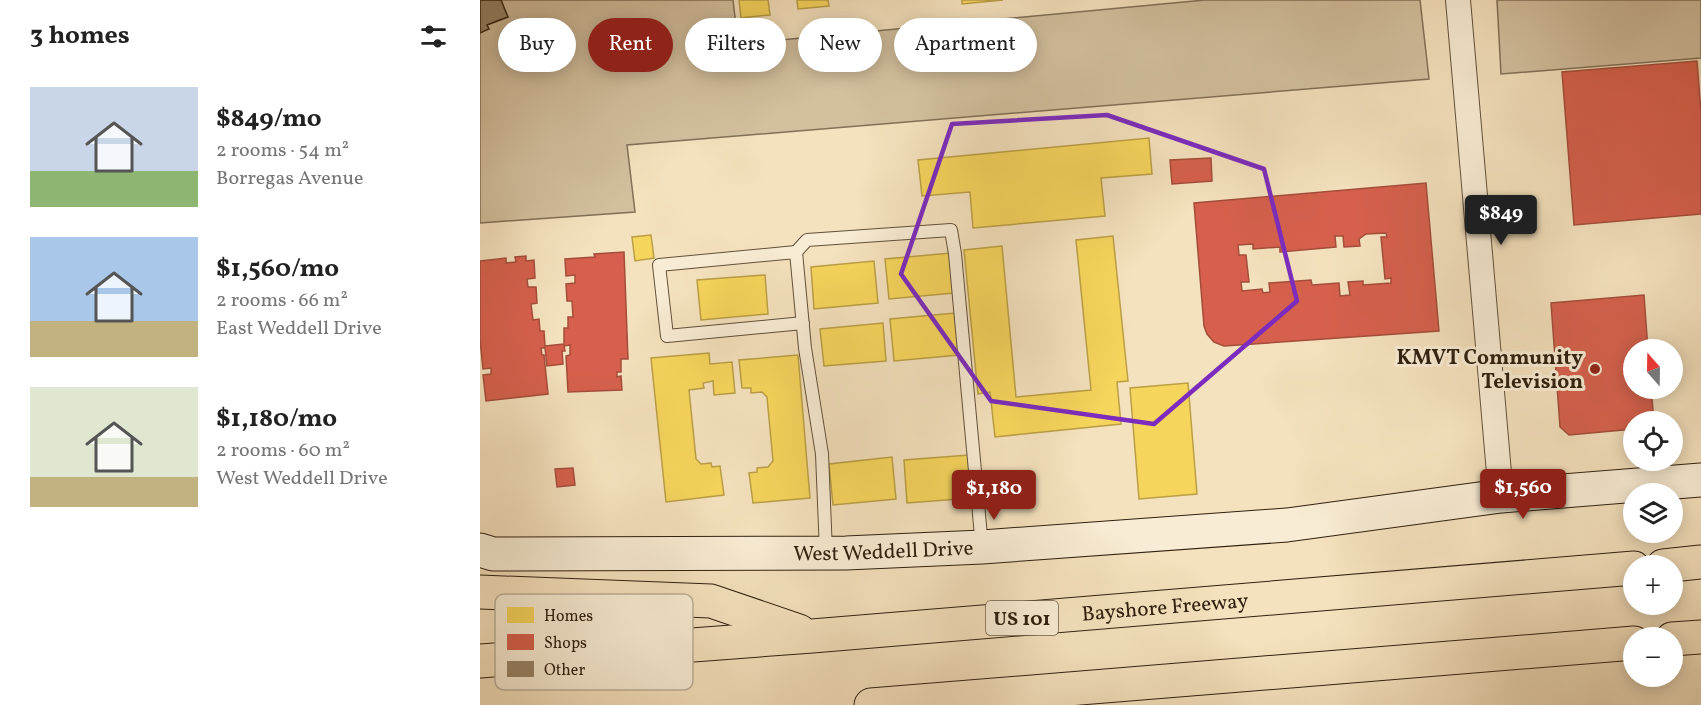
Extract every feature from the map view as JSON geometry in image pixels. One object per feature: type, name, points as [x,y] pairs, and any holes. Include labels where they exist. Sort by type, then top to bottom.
[{"type":"highway","points":[[1683,564],[1701,562]]},
{"type":"highway","name":"Bayshore Freeway","points":[[693,645],[1623,569]]},
{"type":"highway","points":[[480,592],[531,594]]},
{"type":"highway","points":[[693,600],[711,601],[812,636]]},
{"type":"highway","points":[[1683,638],[1701,637]]},
{"type":"highway","points":[[871,705],[1623,644]]},
{"type":"highway","name":"Bayshore Freeway","points":[[480,661],[495,660]]},
{"type":"street","points":[[1458,0],[1501,496]]},
{"type":"street","name":"West Weddell Drive","points":[[480,550],[493,554],[826,553],[982,547],[1287,525],[1501,496],[1701,480]]},
{"type":"lane","points":[[803,323],[667,336],[659,265],[796,252],[807,240],[951,230],[982,547]]},
{"type":"lane","points":[[796,252],[803,323],[822,454],[826,553]]},
{"type":"highlighted area","points":[[1107,115],[1264,169],[1297,301],[1154,424],[991,401],[901,274],[952,124]]},
{"type":"shaded area","points":[[480,0],[733,0],[735,18],[685,18],[685,72],[786,72],[786,39],[798,38],[798,72],[882,72],[882,30],[894,29],[894,72],[1037,72],[1037,18],[1014,18],[1205,0],[1420,0],[1429,79],[627,145],[635,212],[480,223]]},
{"type":"shaded area","points":[[1497,0],[1701,0],[1701,58],[1501,74]]},
{"type":"building: Homes","points":[[739,0],[768,0],[770,15],[741,18]]},
{"type":"building: Homes","points":[[797,0],[828,0],[829,6],[798,9]]},
{"type":"building: Homes","points":[[962,0],[1003,0],[962,4]]},
{"type":"building: Homes","points":[[1149,138],[1152,174],[1101,178],[1105,216],[973,228],[970,192],[922,196],[918,160]]},
{"type":"building: Homes","points":[[651,235],[654,258],[635,261],[632,237]]},
{"type":"building: Homes","points":[[1113,236],[1128,381],[1117,382],[1121,424],[995,437],[990,392],[978,394],[964,250],[1002,246],[1016,397],[1091,390],[1076,240]]},
{"type":"building: Homes","points":[[951,253],[954,293],[889,299],[885,259]]},
{"type":"building: Homes","points":[[874,261],[878,303],[814,309],[811,267]]},
{"type":"building: Homes","points":[[765,275],[768,314],[701,320],[697,280]]},
{"type":"building: Homes","points":[[955,313],[959,355],[894,361],[890,319]]},
{"type":"building: Homes","points":[[883,323],[886,361],[824,366],[820,329]]},
{"type":"building: Homes","points":[[709,353],[710,364],[732,362],[735,393],[714,395],[713,381],[703,383],[704,388],[689,390],[696,459],[701,464],[711,463],[712,467],[720,466],[724,495],[666,502],[651,358]]},
{"type":"building: Homes","points":[[798,355],[810,498],[753,503],[749,473],[757,472],[757,468],[768,467],[773,461],[767,397],[762,392],[751,393],[751,388],[742,388],[739,360]]},
{"type":"building: Homes","points":[[1188,383],[1197,494],[1139,499],[1130,388]]},
{"type":"building: Homes","points":[[969,455],[972,498],[907,503],[904,460]]},
{"type":"building: Homes","points":[[892,457],[896,499],[833,505],[829,464]]},
{"type":"building: Shops","points":[[1697,61],[1701,112],[1701,214],[1574,225],[1562,72]]},
{"type":"building: Shops","points":[[1211,158],[1212,181],[1172,184],[1170,160]]},
{"type":"building: Shops","points":[[1426,183],[1439,331],[1224,346],[1214,342],[1204,326],[1194,203]],"holes":[[[1386,233],[1387,237],[1381,237],[1385,279],[1391,278],[1391,283],[1363,285],[1363,281],[1348,282],[1350,295],[1340,296],[1339,283],[1312,285],[1311,280],[1269,283],[1270,292],[1263,293],[1262,289],[1242,291],[1241,282],[1249,282],[1246,255],[1239,255],[1238,245],[1253,244],[1253,249],[1280,247],[1280,252],[1336,247],[1335,236],[1343,236],[1344,247],[1360,246],[1359,239],[1366,234]]]},
{"type":"building: Shops","points":[[624,252],[628,359],[621,359],[621,372],[617,372],[617,377],[621,376],[622,390],[568,392],[566,356],[570,355],[570,345],[564,346],[565,351],[562,351],[563,364],[547,366],[545,348],[541,348],[542,355],[544,355],[548,394],[486,401],[483,375],[491,374],[491,368],[483,369],[480,340],[480,261],[506,258],[506,263],[516,262],[515,257],[526,256],[526,261],[534,260],[535,278],[527,279],[528,287],[536,287],[537,303],[531,304],[533,320],[539,319],[540,331],[544,331],[545,346],[564,344],[564,328],[568,328],[568,317],[573,317],[572,301],[567,301],[566,284],[575,283],[575,275],[566,276],[565,259]]},
{"type":"building: Shops","name":"KMVT Community Television","points":[[1644,295],[1647,339],[1623,339],[1623,399],[1652,399],[1653,411],[1623,411],[1623,430],[1569,435],[1560,427],[1551,303]]},
{"type":"building: Shops","points":[[573,468],[575,485],[557,487],[555,469]]},
{"type":"building: Other","points":[[480,0],[501,0],[508,17],[498,18],[498,21],[487,25],[489,29],[480,33]]},
{"type":"place","name":"KMVT Community Television","points":[[1595,369]]}]
